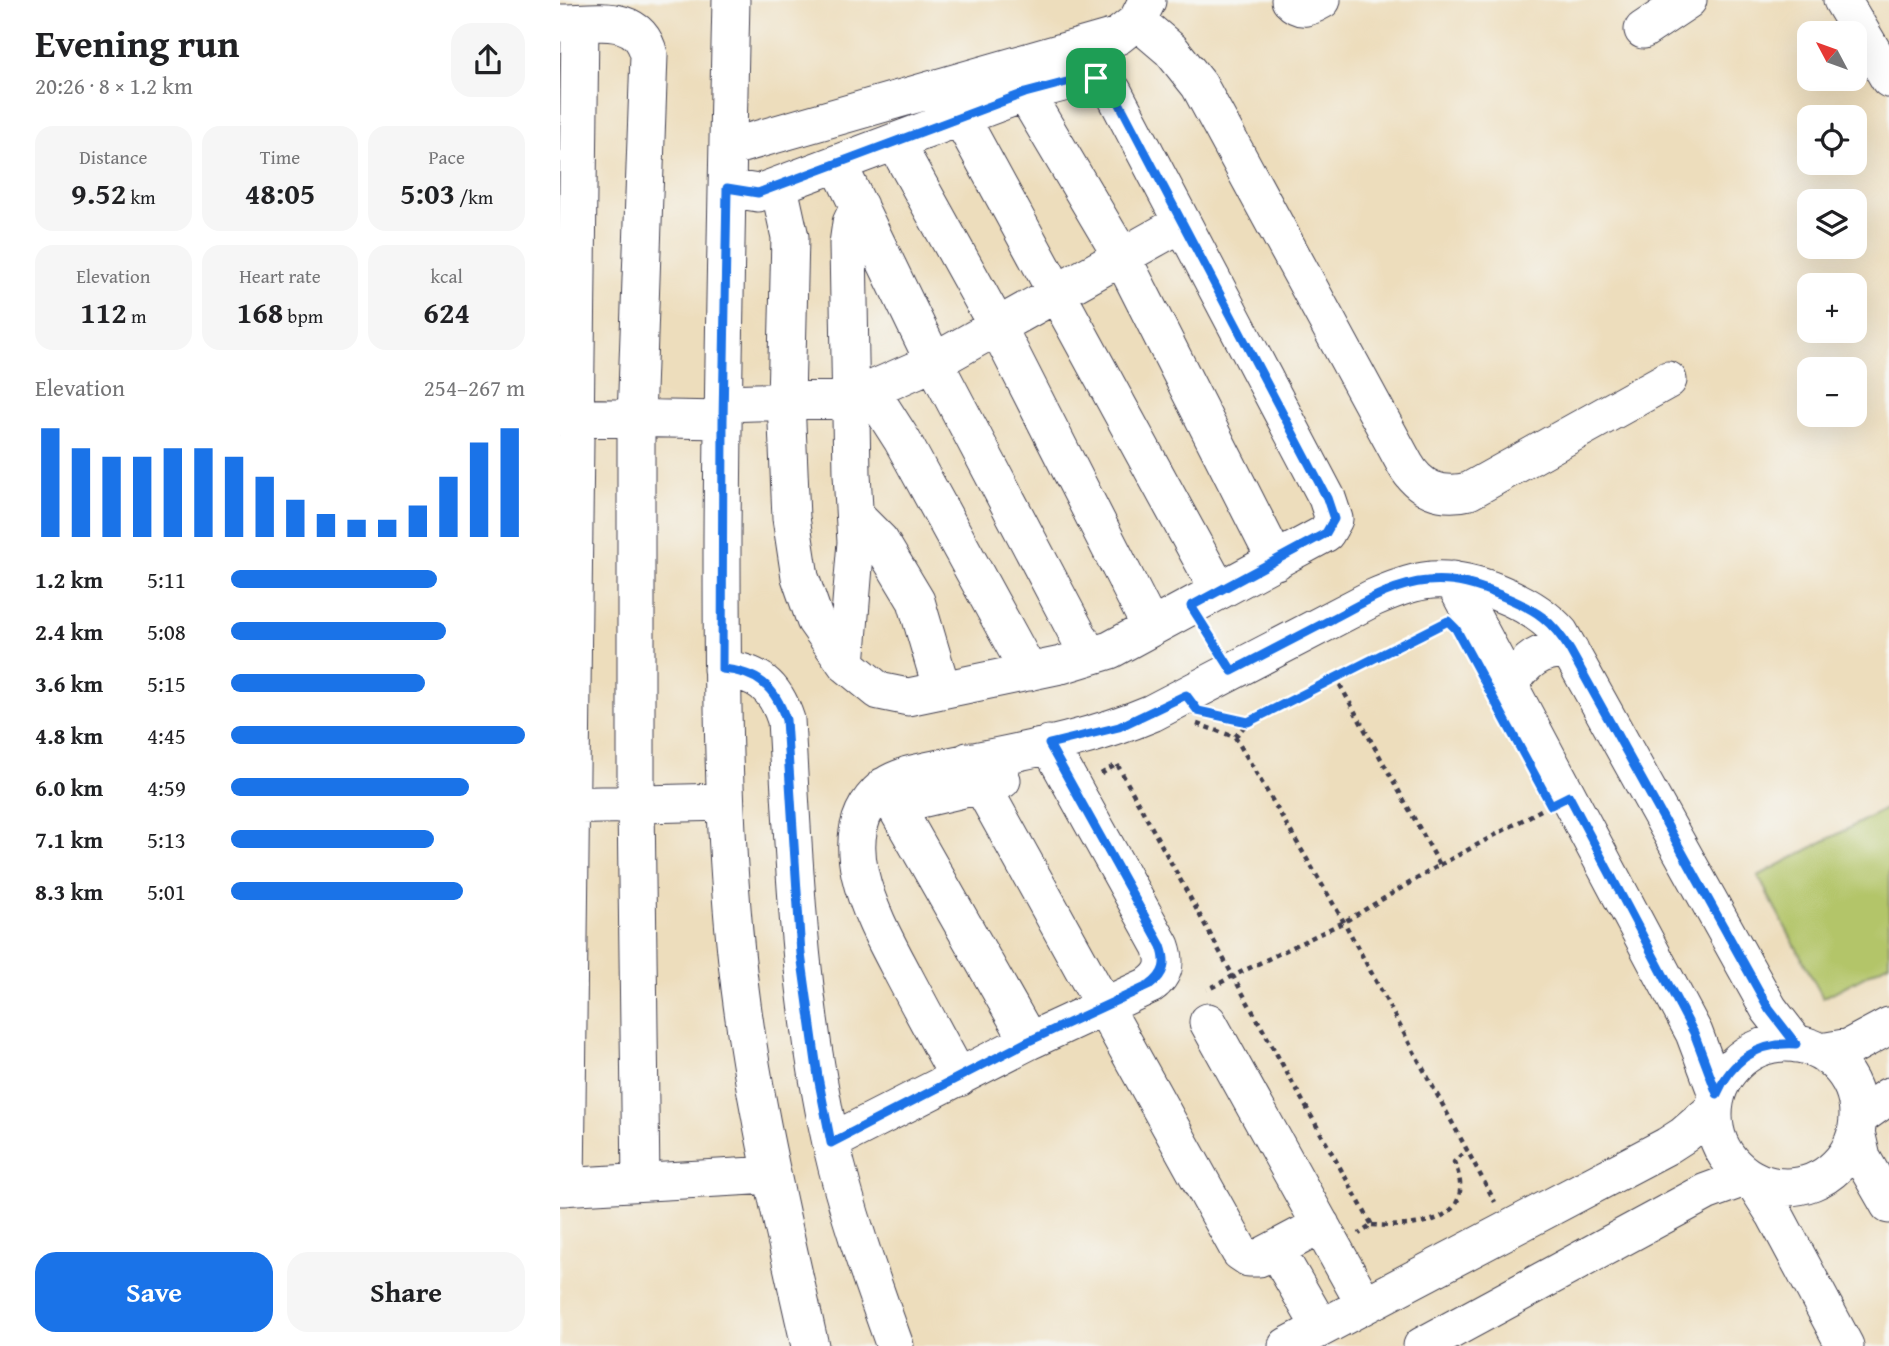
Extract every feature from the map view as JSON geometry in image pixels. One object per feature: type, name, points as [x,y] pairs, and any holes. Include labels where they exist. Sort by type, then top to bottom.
[{"type":"street","points":[[731,0],[723,412],[722,669],[729,878],[738,968],[758,1107],[810,1346]]},
{"type":"street","points":[[1290,0],[1298,7],[1304,8],[1322,0]]},
{"type":"street","points":[[1643,30],[1688,0]]},
{"type":"street","points":[[1842,0],[1889,79]]},
{"type":"street","points":[[728,148],[1118,36],[1142,10],[1205,95],[1405,464],[1419,482],[1439,493],[1469,491],[1668,380]]},
{"type":"street","points":[[641,1181],[636,804],[636,419],[649,55],[646,44],[631,27],[620,23],[570,23],[563,1187],[772,1175]]},
{"type":"street","points":[[727,188],[758,193],[779,187],[1025,93],[1078,79],[1096,78],[1113,91],[1327,498],[1334,519],[1326,533],[1110,650],[1028,672],[908,697],[879,691],[846,664],[815,620],[800,577],[791,518],[786,400],[790,237],[779,187]]},
{"type":"street","points":[[1025,93],[1122,257],[1276,561]]},
{"type":"street","points":[[961,118],[1057,293],[1205,599]]},
{"type":"street","points":[[895,142],[998,327],[1151,628]]},
{"type":"street","points":[[838,164],[934,362],[1089,656]]},
{"type":"street","points":[[846,664],[856,542],[860,395],[848,244],[851,223],[859,206]]},
{"type":"street","points":[[568,417],[636,419],[723,412],[786,400],[860,395],[934,362],[1182,223]]},
{"type":"street","points":[[860,395],[902,440],[1028,672]]},
{"type":"street","points":[[855,516],[880,541],[916,601],[942,690]]},
{"type":"street","points":[[1453,580],[1694,1033],[1716,1102],[1716,1133],[1725,1154],[1750,1178],[1775,1215],[1845,1346]]},
{"type":"street","points":[[959,1078],[865,898],[858,867],[857,836],[865,808],[890,795],[1055,755],[1119,727],[1189,709],[1232,671],[1373,598],[1398,587],[1425,581],[1453,580],[1481,587],[1539,613],[1560,634],[1769,1009],[1809,1048],[1844,1073],[1855,1094],[1863,1158],[1889,1205]]},
{"type":"street","points":[[1510,684],[1530,659],[1542,652],[1570,650]]},
{"type":"street","points":[[722,669],[741,671],[757,678],[771,689],[781,704],[786,720],[801,954],[818,1077],[831,1143],[856,1237],[895,1346]]},
{"type":"street","points":[[831,1143],[1029,1041],[1159,978],[1165,957],[1055,755]]},
{"type":"street","points":[[974,773],[1240,1252],[1249,1258],[1259,1258],[1276,1250],[1336,1232]]},
{"type":"street","points":[[890,795],[1029,1041]]},
{"type":"street","points":[[566,806],[725,802]]},
{"type":"street","points":[[1208,1022],[1336,1232],[1365,1305]]},
{"type":"street","points":[[1287,1346],[1667,1146],[1684,1135],[1716,1102],[1732,1069],[1754,1051],[1782,1043],[1809,1048],[1850,1047],[1889,1026]]},
{"type":"street","points":[[1422,1346],[1706,1192],[1750,1178],[1784,1188],[1816,1181],[1842,1161],[1857,1125],[1889,1097]]},
{"type":"street","points":[[1276,1250],[1321,1328]]},
{"type":"path","points":[[1205,599],[1232,671]]},
{"type":"path","points":[[1235,737],[1248,722],[1448,621]]},
{"type":"path","points":[[1335,676],[1440,865]]},
{"type":"path","points":[[1189,709],[1248,722]]},
{"type":"path","points":[[1189,709],[1235,737],[1344,922],[1509,1228]]},
{"type":"path","points":[[1117,764],[1120,756]]},
{"type":"path","points":[[1372,1224],[1233,976],[1344,922],[1440,865],[1569,796]]},
{"type":"path","points":[[1336,1232],[1372,1224],[1399,1227],[1427,1223],[1447,1214],[1460,1194],[1460,1176],[1454,1162],[1467,1149]]},
{"type":"green space","points":[[1889,807],[1889,963],[1823,998],[1758,876]]},
{"type":"route","points":[[1096,78],[1113,91],[1327,498],[1334,519],[1326,533],[1191,606],[1232,671],[1373,598],[1398,587],[1425,581],[1453,580],[1481,587],[1539,613],[1551,623],[1570,650],[1769,1009],[1796,1044],[1782,1043],[1754,1051],[1732,1069],[1717,1094],[1694,1033],[1569,796],[1551,805],[1456,629],[1448,621],[1248,722],[1198,711],[1186,695],[1119,727],[1049,744],[1161,946],[1165,957],[1159,978],[1150,985],[1029,1041],[831,1143],[808,1016],[801,954],[786,720],[781,704],[771,689],[757,678],[741,671],[722,669],[727,188],[758,193],[779,187],[1025,93],[1078,79],[1096,78]]}]
